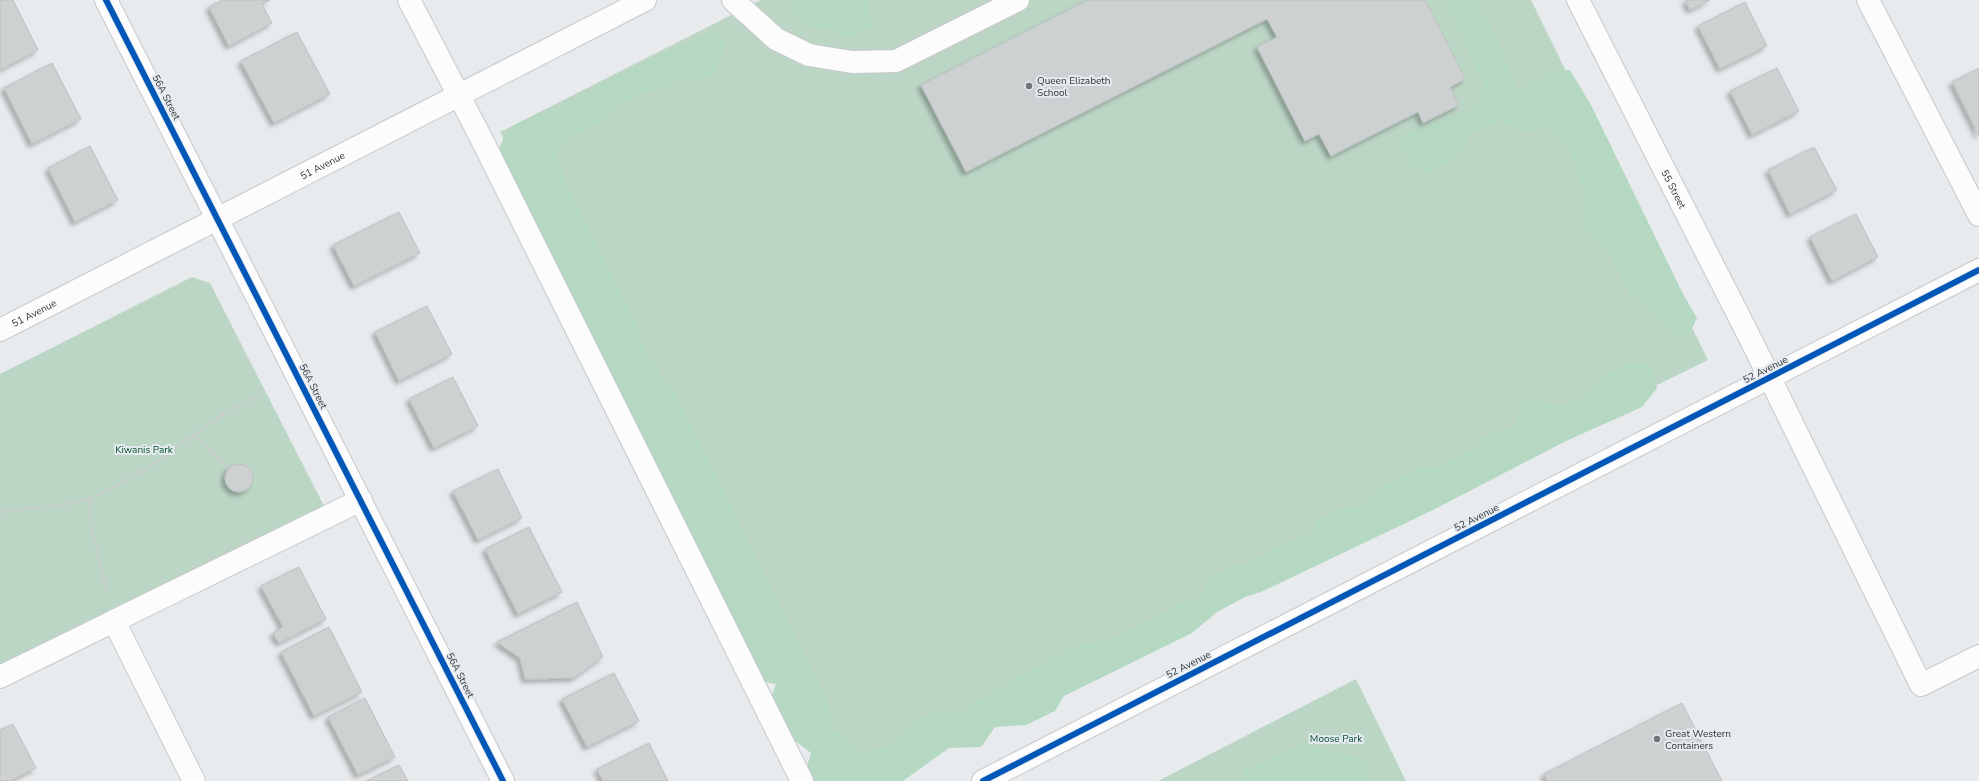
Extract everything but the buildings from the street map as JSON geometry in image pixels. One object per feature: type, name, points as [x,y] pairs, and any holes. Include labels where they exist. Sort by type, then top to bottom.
[{"type":"street","name":"56A Street","points":[[106,0],[503,781]]},
{"type":"street","points":[[409,0],[480,136],[802,781]]},
{"type":"street","name":"51 Avenue","points":[[0,330],[645,0]]},
{"type":"street","points":[[733,0],[776,39],[809,55],[852,62],[896,61],[1018,0]]},
{"type":"street","name":"55 Street","points":[[1578,0],[1769,378],[1921,685],[1979,656]]},
{"type":"street","points":[[1868,0],[1979,215]]},
{"type":"street","name":"52 Avenue","points":[[983,781],[1979,270]]},
{"type":"street","points":[[0,678],[360,500]]},
{"type":"street","points":[[114,621],[194,781]]},
{"type":"path","points":[[0,512],[68,504],[90,499],[148,468],[226,412],[260,395]]},
{"type":"path","points":[[194,436],[228,469]]},
{"type":"path","points":[[90,499],[90,520],[114,621]]},
{"type":"green space","points":[[761,0],[1531,0],[1708,360],[851,781],[832,781],[500,132]]},
{"type":"green space","points":[[792,0],[865,0],[868,1],[872,26],[855,35],[841,38],[832,29],[809,27],[794,17]]},
{"type":"green space","points":[[1444,0],[1476,0],[1500,45],[1519,94],[1547,71],[1570,70],[1592,107],[1683,294],[1697,318],[1686,341],[1630,294],[1610,254],[1585,227],[1584,190],[1571,155],[1551,129],[1519,131],[1500,121],[1470,134],[1457,158],[1424,175],[1408,160],[1398,141],[1416,130],[1477,107],[1483,85],[1473,59]]},
{"type":"green space","points":[[719,30],[726,43],[721,61],[713,75],[700,81],[684,78],[668,86],[634,97],[618,106],[601,123],[562,142],[557,155],[567,187],[633,316],[647,354],[680,402],[704,449],[747,541],[826,697],[832,716],[832,729],[853,741],[860,754],[894,745],[910,725],[930,714],[962,712],[1025,672],[1076,646],[1114,638],[1183,603],[1201,596],[1211,578],[1231,566],[1245,565],[1286,543],[1311,534],[1316,521],[1338,509],[1359,507],[1375,491],[1418,467],[1441,466],[1477,448],[1483,436],[1515,426],[1523,399],[1564,406],[1585,396],[1602,377],[1629,363],[1649,363],[1657,388],[1642,407],[1566,441],[1431,511],[1261,592],[1245,597],[1217,612],[1192,633],[1064,696],[1055,711],[1026,725],[995,727],[981,747],[949,748],[903,781],[809,781],[807,766],[811,753],[790,737],[771,697],[776,684],[760,681],[533,234],[526,201],[503,184],[498,151],[504,137],[516,124],[539,114],[557,110],[603,84],[705,34]]},
{"type":"green space","name":"Kiwanis Park","points":[[192,277],[210,283],[324,506],[0,668],[0,374]]},
{"type":"green space","name":"Moose Park","points":[[1356,679],[1406,781],[1158,781]]},
{"type":"green space","points":[[1305,744],[1367,760],[1371,781],[1243,781],[1242,770]]},
{"type":"cycle path","points":[[106,0],[503,781]]},
{"type":"cycle path","points":[[983,781],[1979,270]]},
{"type":"place","name":"Queen Elizabeth School","points":[[1029,86]]},
{"type":"place","name":"Great Western Containers","points":[[1657,739]]}]
